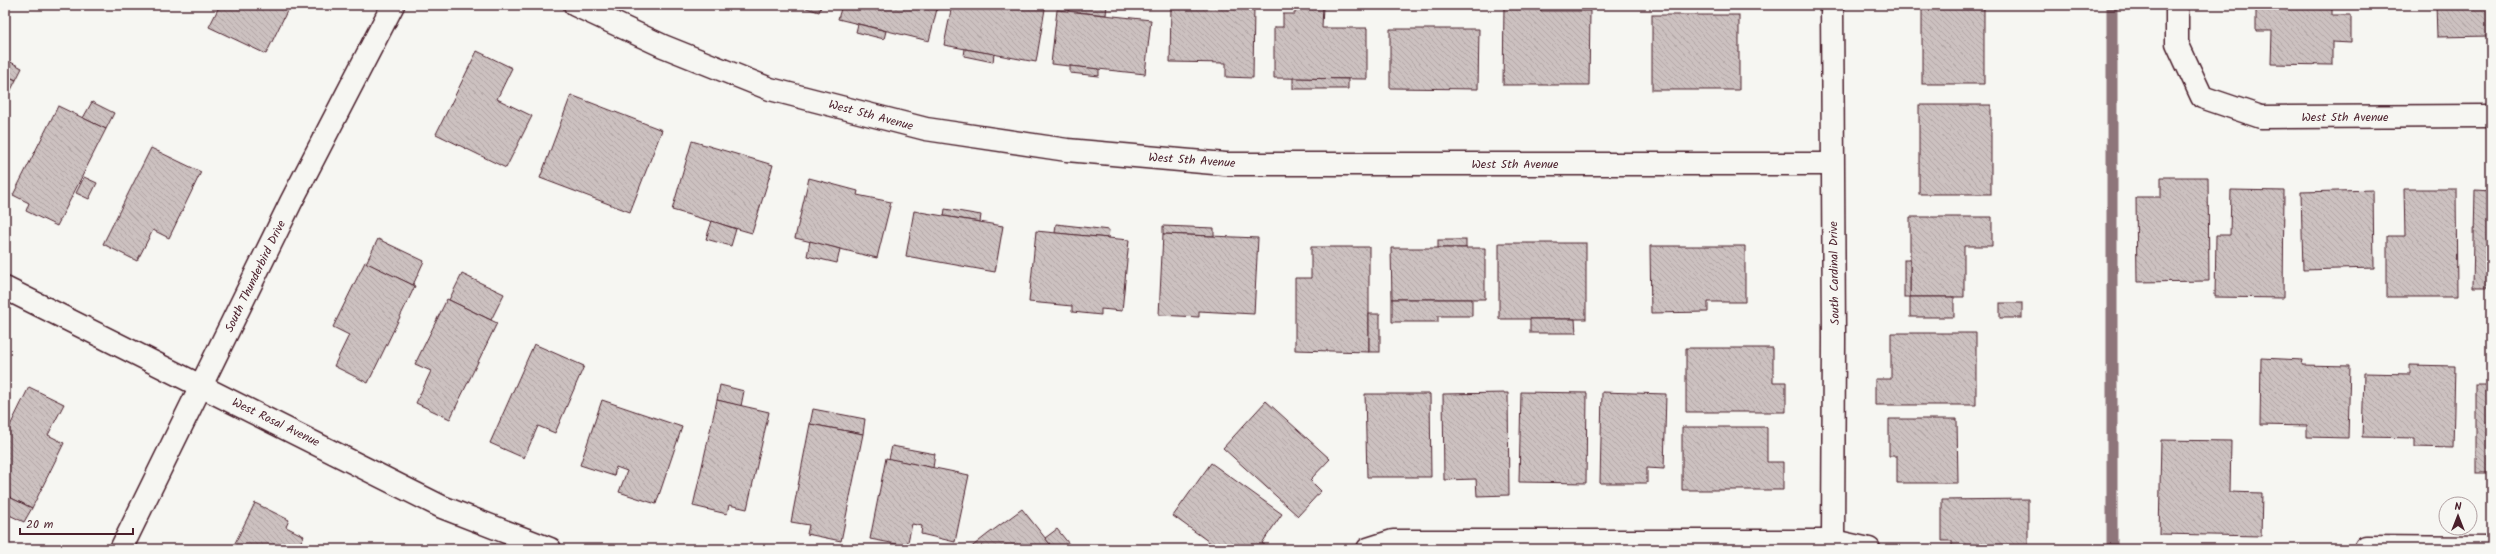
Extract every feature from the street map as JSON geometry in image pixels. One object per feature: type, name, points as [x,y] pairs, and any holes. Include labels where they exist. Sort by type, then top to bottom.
[{"type":"street","name":"South Thunderbird Drive","points":[[121,549],[292,202],[393,5]]},
{"type":"street","name":"West 5th Avenue","points":[[575,5],[663,46],[770,88],[926,129],[1067,150],[1225,164],[1832,164]]},
{"type":"street","name":"South Cardinal Drive","points":[[1832,5],[1834,304],[1833,541]]},
{"type":"street","name":"West 5th Avenue","points":[[2177,5],[2177,43],[2202,97],[2261,117],[2491,116]]},
{"type":"street","name":"West Rosal Avenue","points":[[5,288],[442,507],[550,549]]},
{"type":"street","points":[[1368,549],[1393,541],[1833,541],[1869,549]]},
{"type":"street","points":[[2366,547],[2491,548]]},
{"type":"building","points":[[220,5],[290,5],[266,54],[209,27]]},
{"type":"building","points":[[797,5],[822,5],[819,12]]},
{"type":"building","points":[[842,5],[938,5],[929,41],[838,19]]},
{"type":"building","points":[[952,5],[1026,5],[1045,9],[1036,62],[944,45]]},
{"type":"building","points":[[1069,5],[1107,5],[1106,15],[1068,11]]},
{"type":"building","points":[[1171,5],[1254,5],[1253,78],[1226,77],[1226,63],[1170,62]]},
{"type":"building","points":[[1295,5],[1323,6],[1322,28],[1367,28],[1367,79],[1274,78],[1274,27],[1283,27],[1283,14],[1295,14]]},
{"type":"building","points":[[1504,5],[1541,5],[1541,11],[1590,11],[1589,85],[1503,85]]},
{"type":"building","points":[[1922,5],[1984,5],[1984,84],[1922,84]]},
{"type":"building","points":[[2256,5],[2332,5],[2332,15],[2351,15],[2351,43],[2332,42],[2332,65],[2271,64],[2272,31],[2256,31]]},
{"type":"building","points":[[2436,5],[2491,5],[2491,36],[2437,37]]},
{"type":"building","points":[[1057,10],[1151,20],[1145,74],[1051,64]]},
{"type":"building","points":[[1652,15],[1739,15],[1739,90],[1652,90]]},
{"type":"building","points":[[858,24],[886,31],[884,39],[856,32]]},
{"type":"building","points":[[1390,29],[1479,29],[1478,89],[1390,88]]},
{"type":"building","points":[[965,49],[994,54],[993,62],[964,56]]},
{"type":"building","points":[[477,51],[512,68],[497,99],[532,116],[506,168],[436,134]]},
{"type":"building","points":[[5,59],[22,68],[16,80],[5,75]]},
{"type":"building","points":[[1070,66],[1099,69],[1099,76],[1070,73]]},
{"type":"building","points":[[5,75],[16,80],[5,102]]},
{"type":"building","points":[[1293,78],[1348,79],[1348,89],[1293,89]]},
{"type":"building","points":[[571,95],[662,130],[630,212],[540,178]]},
{"type":"building","points":[[92,102],[114,113],[106,129],[83,118]]},
{"type":"building","points":[[1919,105],[1991,105],[1991,194],[1919,194]]},
{"type":"building","points":[[58,106],[106,129],[57,226],[26,211],[29,203],[13,195]]},
{"type":"building","points":[[692,141],[773,165],[752,233],[672,210]]},
{"type":"building","points":[[151,148],[201,172],[169,238],[153,230],[137,261],[103,244]]},
{"type":"building","points":[[84,177],[97,183],[89,199],[76,193]]},
{"type":"building","points":[[2161,177],[2208,177],[2209,281],[2137,282],[2136,197],[2161,197]]},
{"type":"building","points":[[809,178],[858,191],[857,195],[891,202],[877,258],[795,238]]},
{"type":"building","points":[[2404,189],[2456,189],[2457,297],[2387,297],[2387,236],[2405,236]]},
{"type":"building","points":[[2231,190],[2284,191],[2283,298],[2215,297],[2216,235],[2230,235]]},
{"type":"building","points":[[2373,190],[2374,268],[2303,270],[2301,192]]},
{"type":"building","points":[[2475,190],[2491,191],[2491,287],[2473,287]]},
{"type":"building","points":[[945,209],[981,215],[980,222],[944,216]]},
{"type":"building","points":[[914,211],[1003,226],[995,272],[906,256]]},
{"type":"building","points":[[1910,217],[1992,217],[1992,246],[1964,246],[1964,297],[1910,297]]},
{"type":"building","points":[[712,221],[736,229],[731,246],[706,239]]},
{"type":"building","points":[[1056,224],[1109,230],[1108,238],[1055,233]]},
{"type":"building","points":[[1163,226],[1214,228],[1214,236],[1163,234]]},
{"type":"building","points":[[1036,231],[1129,240],[1122,311],[1101,309],[1101,315],[1072,312],[1072,306],[1029,302]]},
{"type":"building","points":[[1163,234],[1258,238],[1254,314],[1199,311],[1199,317],[1159,315]]},
{"type":"building","points":[[378,239],[424,261],[413,285],[366,263]]},
{"type":"building","points":[[1438,240],[1466,240],[1466,248],[1438,248]]},
{"type":"building","points":[[810,241],[840,249],[837,263],[807,256]]},
{"type":"building","points":[[1499,243],[1586,243],[1586,319],[1499,319]]},
{"type":"building","points":[[1650,246],[1745,246],[1745,302],[1708,302],[1708,312],[1651,313]]},
{"type":"building","points":[[1311,247],[1369,247],[1369,352],[1295,350],[1295,278],[1311,278]]},
{"type":"building","points":[[1391,248],[1485,248],[1485,299],[1392,299]]},
{"type":"building","points":[[1904,260],[1910,260],[1910,297],[1904,297]]},
{"type":"building","points":[[365,262],[415,286],[368,383],[334,366],[349,335],[333,327]]},
{"type":"building","points":[[462,274],[504,294],[491,320],[449,300]]},
{"type":"building","points":[[1910,297],[1954,297],[1954,317],[1910,317]]},
{"type":"building","points":[[447,299],[497,323],[450,419],[416,403],[431,371],[415,364]]},
{"type":"building","points":[[1392,299],[1472,299],[1472,316],[1438,316],[1438,322],[1392,322]]},
{"type":"building","points":[[2000,303],[2022,303],[2022,318],[2000,318]]},
{"type":"building","points":[[1369,314],[1380,314],[1380,352],[1369,352]]},
{"type":"building","points":[[1530,319],[1575,319],[1576,333],[1530,333]]},
{"type":"building","points":[[1891,333],[1976,333],[1976,405],[1875,405],[1875,379],[1891,379]]},
{"type":"building","points":[[534,344],[584,366],[555,433],[538,426],[524,458],[490,443]]},
{"type":"building","points":[[1686,348],[1773,348],[1773,382],[1786,382],[1786,412],[1686,412]]},
{"type":"building","points":[[2261,358],[2303,360],[2302,365],[2350,366],[2348,438],[2307,437],[2307,426],[2260,425]]},
{"type":"building","points":[[2410,365],[2455,366],[2453,448],[2415,447],[2415,438],[2362,437],[2364,373],[2410,374]]},
{"type":"building","points":[[720,385],[744,391],[741,406],[717,400]]},
{"type":"building","points":[[2476,385],[2491,385],[2491,473],[2476,473]]},
{"type":"building","points":[[29,387],[64,404],[48,435],[64,443],[32,508],[5,495],[5,436]]},
{"type":"building","points":[[1521,392],[1587,393],[1586,483],[1519,482]]},
{"type":"building","points":[[1602,392],[1666,394],[1664,469],[1647,468],[1647,483],[1600,483]]},
{"type":"building","points":[[1508,393],[1509,495],[1477,496],[1476,479],[1444,480],[1443,394]]},
{"type":"building","points":[[1365,394],[1430,394],[1431,477],[1367,477]]},
{"type":"building","points":[[602,400],[682,427],[656,504],[619,492],[627,471],[616,467],[614,476],[580,465]]},
{"type":"building","points":[[717,400],[769,412],[747,509],[729,505],[727,514],[693,506]]},
{"type":"building","points":[[1266,401],[1330,459],[1310,480],[1321,491],[1298,516],[1223,448]]},
{"type":"building","points":[[813,409],[865,419],[863,434],[810,424]]},
{"type":"building","points":[[1889,419],[1957,419],[1958,483],[1897,483],[1897,456],[1889,456]]},
{"type":"building","points":[[810,424],[863,434],[841,541],[807,534],[809,525],[791,522]]},
{"type":"building","points":[[1682,427],[1767,427],[1767,462],[1783,462],[1783,490],[1682,490]]},
{"type":"building","points":[[2161,440],[2231,441],[2230,492],[2262,493],[2261,536],[2159,534]]},
{"type":"building","points":[[892,446],[935,454],[933,468],[889,459]]},
{"type":"building","points":[[886,458],[969,475],[955,542],[921,534],[922,526],[912,524],[907,546],[870,539]]},
{"type":"building","points":[[1211,463],[1282,514],[1262,543],[1270,549],[1219,549],[1173,516]]},
{"type":"building","points":[[9,497],[32,508],[24,522],[5,513],[5,505]]},
{"type":"building","points":[[2028,499],[2028,549],[1952,549],[1952,541],[1942,541],[1942,500]]},
{"type":"building","points":[[255,503],[289,520],[286,527],[304,536],[297,549],[232,549]]},
{"type":"building","points":[[1022,509],[1054,549],[969,549],[988,534]]},
{"type":"building","points":[[1057,529],[1073,549],[1054,549],[1045,538]]},
{"type":"waterway","points":[[2112,5],[2112,549]]}]
